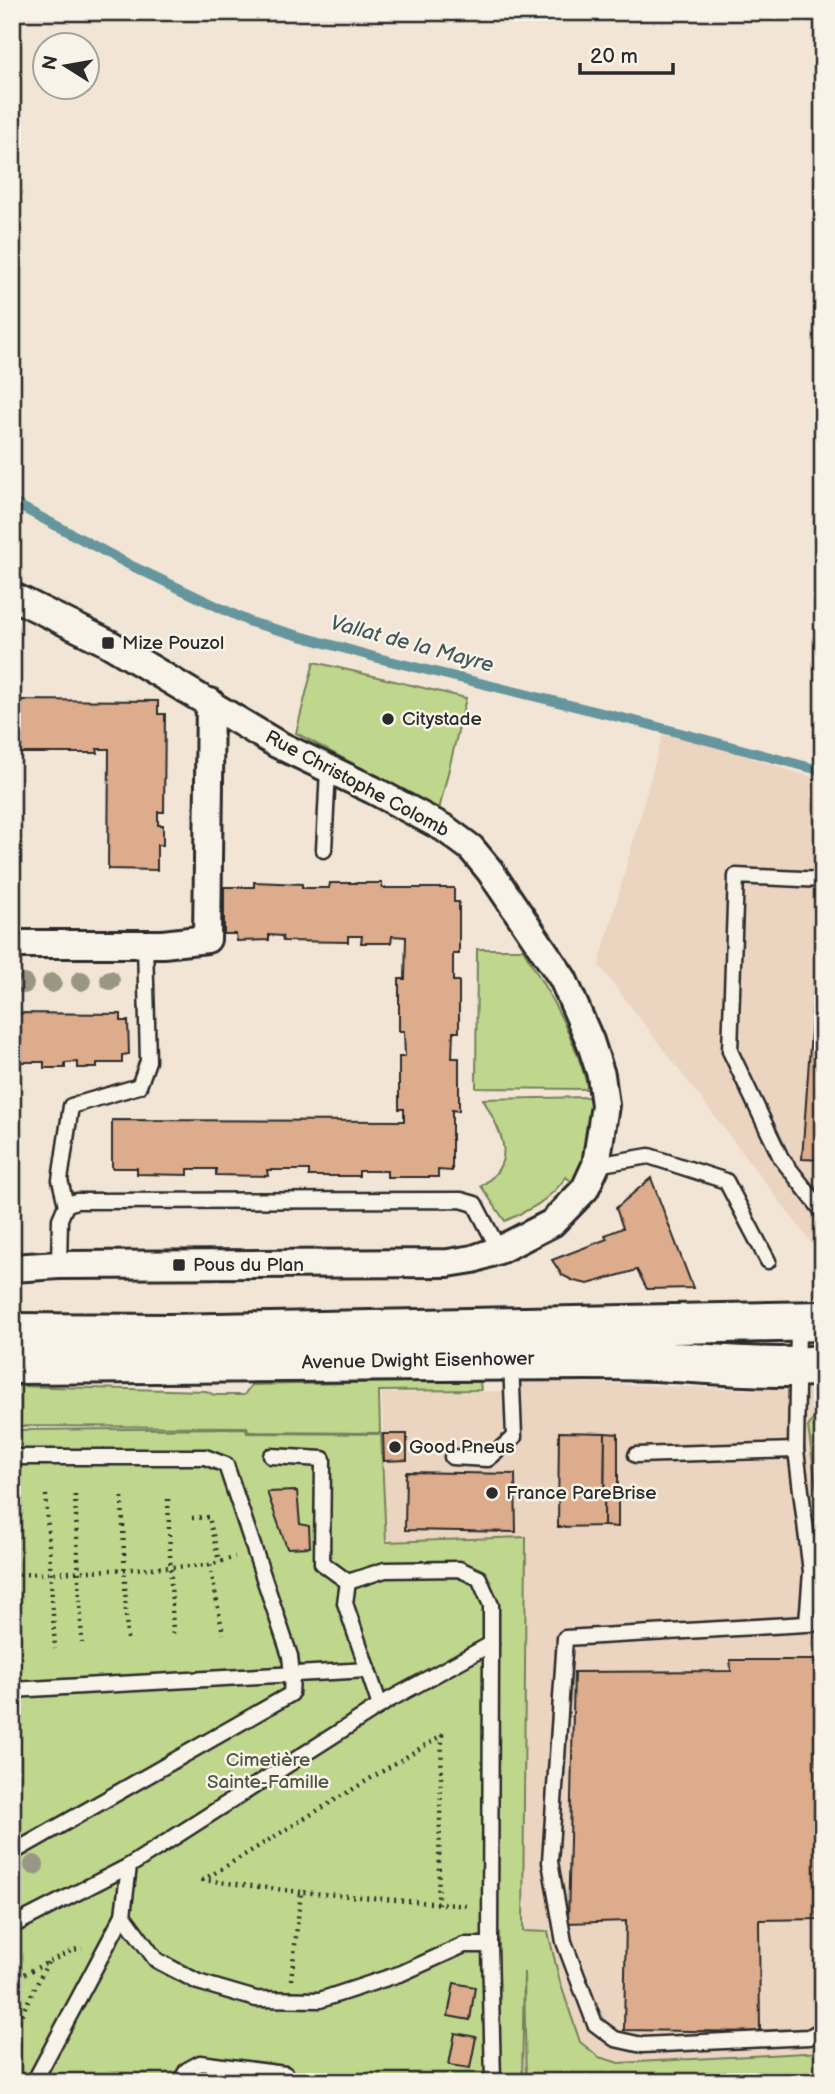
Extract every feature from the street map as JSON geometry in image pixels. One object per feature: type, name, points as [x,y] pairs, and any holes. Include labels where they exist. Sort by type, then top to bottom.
[{"type":"main road","name":"Avenue Dwight Eisenhower","points":[[12,1364],[511,1344],[811,1321]]},
{"type":"main road","name":"Avenue Dwight Eisenhower","points":[[12,1333],[170,1334],[511,1344],[646,1361],[755,1368],[810,1366]]},
{"type":"street","name":"Rue Christophe Colomb","points":[[12,596],[108,643],[277,744],[444,828],[471,848],[490,871],[562,979],[590,1041],[601,1075],[605,1105],[596,1165],[585,1189],[552,1223],[499,1250],[473,1259],[448,1263],[59,1265],[12,1268]]},
{"type":"street","points":[[12,944],[163,944],[207,939],[210,702]]},
{"type":"lane","points":[[324,850],[328,769]]},
{"type":"lane","points":[[823,880],[736,876],[730,1051],[781,1158],[823,1212]]},
{"type":"lane","points":[[59,1265],[60,1220],[66,1205],[60,1180],[71,1106],[139,1086],[148,1061],[145,944]]},
{"type":"lane","points":[[596,1165],[649,1156],[726,1181],[768,1261]]},
{"type":"lane","points":[[66,1205],[76,1201],[461,1200],[475,1204],[499,1250]]},
{"type":"lane","points":[[807,1623],[811,1572],[796,1450],[810,1366],[811,1321]]},
{"type":"lane","points":[[452,1457],[488,1459],[514,1437],[511,1344]]},
{"type":"lane","points":[[636,1455],[796,1450]]},
{"type":"lane","points":[[271,1456],[323,1459],[323,1563],[348,1582]]},
{"type":"lane","points":[[12,1457],[205,1457],[226,1465],[290,1656],[292,1675],[291,1694],[12,1853]]},
{"type":"lane","points":[[348,1582],[385,1570],[459,1569],[479,1578],[491,1605],[490,1945],[493,2082]]},
{"type":"lane","points":[[348,1582],[345,1603],[380,1706]]},
{"type":"lane","points":[[823,1623],[565,1638],[550,1862],[564,1942],[595,2024],[615,2039],[642,2045],[795,2038],[809,2037],[823,2029]]},
{"type":"lane","points":[[12,1926],[129,1866],[380,1706],[491,1644]]},
{"type":"lane","points":[[12,1690],[368,1670]]},
{"type":"lane","points":[[33,2082],[123,1915],[129,1866]]},
{"type":"lane","points":[[123,1915],[156,1960],[198,1982],[256,1999],[320,2000],[402,1973],[464,1945],[490,1945]]},
{"type":"lane","points":[[180,2082],[187,2070],[200,2063],[285,2074],[294,2082]]},
{"type":"path","points":[[46,1495],[55,1649]]},
{"type":"path","points":[[75,1495],[82,1643]]},
{"type":"path","points":[[122,1497],[127,1640]]},
{"type":"path","points":[[168,1499],[173,1634]]},
{"type":"path","points":[[192,1518],[209,1517],[219,1562]]},
{"type":"path","points":[[12,1575],[210,1564],[256,1551]]},
{"type":"path","points":[[210,1564],[223,1634]]},
{"type":"path","points":[[439,1904],[442,1735],[203,1880],[301,1892],[439,1904],[490,1908]]},
{"type":"path","points":[[289,2000],[301,1892]]},
{"type":"path","points":[[12,1980],[73,1950],[110,1940]]},
{"type":"path","points":[[12,2033],[48,1962]]},
{"type":"shaded area","points":[[664,730],[823,781],[823,1258],[599,965]]},
{"type":"shaded area","points":[[529,1380],[752,1390],[823,1386],[823,2082],[522,2082],[526,1538],[386,1542],[382,1393],[501,1391]]},
{"type":"green space","points":[[314,662],[466,698],[439,810],[296,733]]},
{"type":"green space","points":[[477,949],[523,949],[569,1034],[588,1089],[476,1088]]},
{"type":"green space","points":[[589,1097],[592,1115],[583,1167],[572,1182],[566,1177],[546,1198],[505,1221],[481,1186],[493,1176],[503,1156],[500,1134],[483,1099]]},
{"type":"green space","points":[[480,1382],[481,1390],[379,1391],[380,1433],[249,1432],[247,1427],[12,1426],[12,1386],[206,1391],[214,1395],[244,1395],[251,1385]]},
{"type":"green space","points":[[823,1405],[823,1533],[808,1427]]},
{"type":"green space","name":"Cimetière Sainte-Famille","points":[[246,1428],[247,1433],[381,1434],[386,1542],[526,1537],[523,1931],[548,1932],[560,1982],[580,2042],[599,2057],[619,2063],[823,2052],[823,2082],[526,2082],[524,1972],[522,2082],[12,2082],[12,1430]]},
{"type":"building","points":[[12,700],[158,701],[158,714],[165,714],[164,812],[158,812],[158,825],[163,825],[163,845],[157,845],[157,870],[108,869],[109,749],[97,749],[98,753],[12,753]]},
{"type":"building","points":[[254,882],[302,884],[302,888],[329,888],[330,883],[382,883],[382,888],[454,888],[454,902],[459,902],[459,954],[453,954],[453,981],[459,981],[459,1032],[453,1032],[452,1058],[459,1058],[459,1111],[452,1110],[452,1171],[438,1170],[438,1177],[387,1177],[387,1171],[359,1171],[359,1176],[309,1176],[309,1170],[267,1170],[268,1176],[216,1175],[216,1169],[188,1169],[188,1175],[137,1174],[137,1168],[112,1168],[112,1120],[404,1121],[404,1109],[399,1109],[399,1057],[405,1057],[404,1031],[399,1031],[399,979],[405,979],[406,937],[392,936],[391,943],[361,943],[362,936],[348,936],[348,942],[283,941],[282,936],[269,935],[269,940],[237,941],[236,934],[224,934],[224,887],[254,887]]},
{"type":"building","points":[[820,904],[823,905],[823,1160],[802,1159]]},
{"type":"building","points":[[12,1013],[121,1014],[121,1021],[128,1021],[129,1054],[122,1055],[122,1063],[97,1063],[97,1068],[78,1068],[78,1062],[65,1063],[65,1068],[44,1068],[44,1062],[18,1062],[18,1067],[12,1067]]},
{"type":"building","points":[[651,1178],[693,1288],[647,1289],[637,1270],[588,1284],[562,1275],[552,1260],[607,1239],[605,1235],[623,1228],[616,1208]]},
{"type":"building","points":[[559,1432],[605,1433],[604,1526],[558,1527]]},
{"type":"building","points":[[605,1433],[618,1434],[618,1527],[604,1526]]},
{"type":"building","name":"Good Pneus","points":[[383,1434],[407,1434],[407,1460],[384,1461]]},
{"type":"building","points":[[406,1472],[515,1474],[516,1532],[405,1530]]},
{"type":"building","points":[[297,1491],[300,1524],[309,1526],[310,1547],[287,1548],[267,1492]]},
{"type":"building","points":[[730,1660],[823,1660],[823,1919],[759,1920],[760,2032],[624,2030],[626,1921],[568,1923],[574,1672],[731,1671]]},
{"type":"building","points":[[454,1983],[475,1987],[470,2020],[448,2016]]},
{"type":"building","points":[[455,2033],[476,2037],[470,2068],[449,2065]]},
{"type":"waterway","name":"Vallat de la Mayre","points":[[12,502],[130,565],[250,622],[378,658],[647,724],[823,771]]},
{"type":"place","name":"Mize Pouzol","points":[[108,643]]},
{"type":"place","name":"Citystade","points":[[388,719]]},
{"type":"place","name":"Pous du Plan","points":[[179,1265]]},
{"type":"place","name":"Good Pneus","points":[[395,1447]]},
{"type":"place","name":"France PareBrise","points":[[492,1493]]}]
